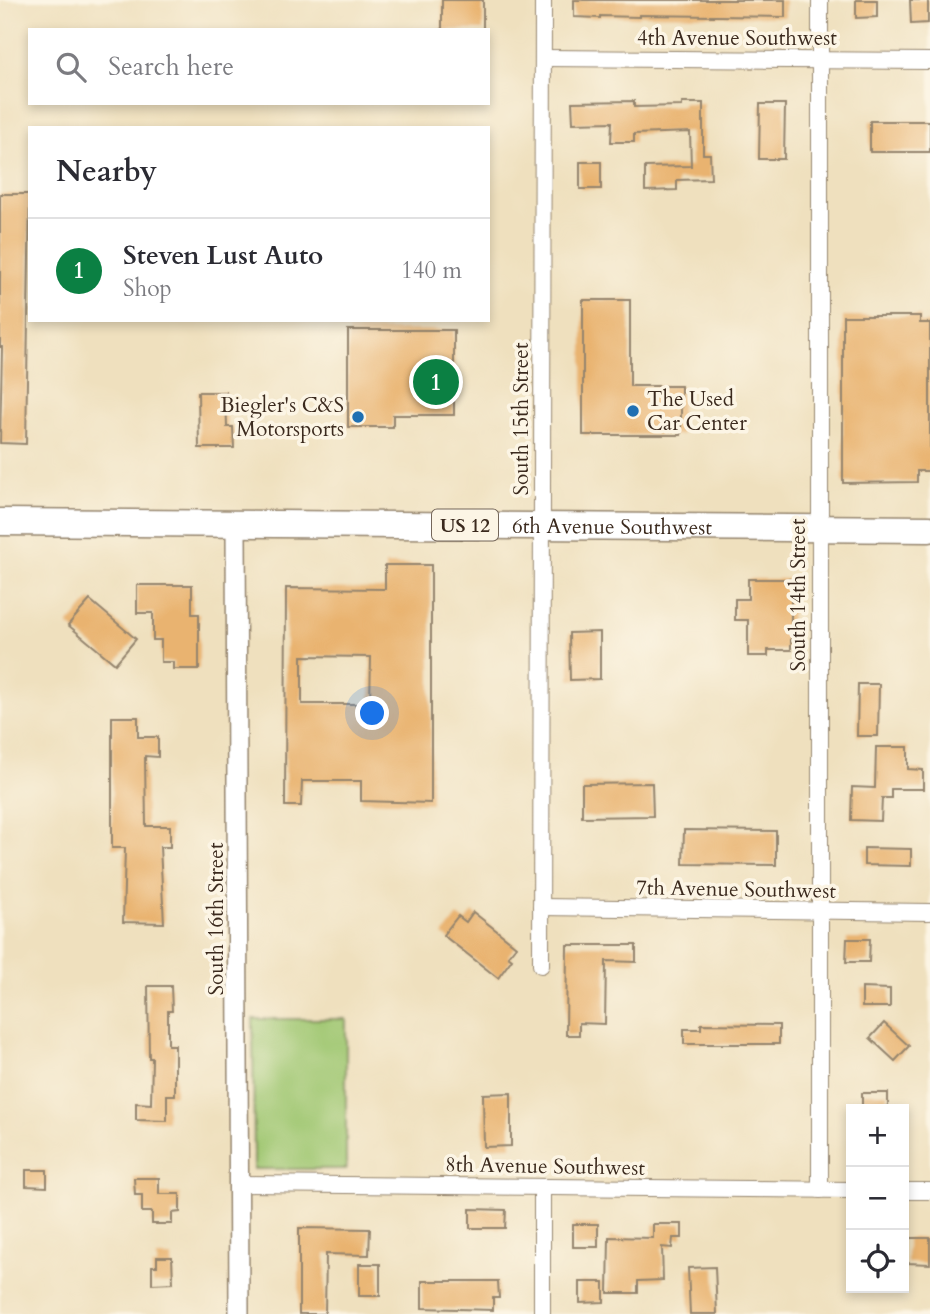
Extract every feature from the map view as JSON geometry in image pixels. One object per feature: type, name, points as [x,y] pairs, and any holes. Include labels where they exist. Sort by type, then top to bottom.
[{"type":"highway","name":"6th Avenue Southwest","points":[[0,522],[930,529]]},
{"type":"street","name":"South 15th Street","points":[[541,965],[543,0]]},
{"type":"street","name":"South 14th Street","points":[[820,0],[820,1190]]},
{"type":"street","name":"4th Avenue Southwest","points":[[543,58],[930,61]]},
{"type":"street","name":"South 16th Street","points":[[236,524],[239,1314]]},
{"type":"street","name":"7th Avenue Southwest","points":[[541,907],[930,912]]},
{"type":"street","name":"8th Avenue Southwest","points":[[239,1184],[846,1190]]},
{"type":"street","points":[[542,1187],[542,1314]]},
{"type":"street","points":[[909,1191],[930,1191]]},
{"type":"green space","points":[[253,1019],[346,1019],[346,1169],[254,1169]]},
{"type":"building","points":[[442,0],[483,0],[483,28],[442,28]]},
{"type":"building","points":[[574,0],[785,0],[785,17],[574,17]]},
{"type":"building","points":[[856,0],[877,0],[877,17],[856,18]]},
{"type":"building","points":[[910,0],[928,0],[928,23],[911,24]]},
{"type":"building","points":[[634,101],[634,107],[703,103],[703,154],[710,154],[711,179],[677,180],[677,190],[645,191],[645,167],[691,166],[690,132],[634,134],[634,142],[611,142],[612,122],[573,123],[572,102]]},
{"type":"building","points":[[760,104],[785,104],[784,159],[759,159]]},
{"type":"building","points":[[870,121],[930,121],[930,152],[870,152]]},
{"type":"building","points":[[580,162],[601,162],[601,189],[580,189]]},
{"type":"building","points":[[0,194],[28,194],[26,444],[0,443]]},
{"type":"building","points":[[583,300],[630,300],[630,386],[681,386],[681,435],[583,435]]},
{"type":"building","points":[[843,316],[920,316],[920,323],[930,323],[930,471],[917,471],[917,482],[843,483]]},
{"type":"building","points":[[348,330],[454,330],[454,415],[393,415],[393,427],[348,427]]},
{"type":"building","points":[[198,392],[226,392],[227,427],[233,427],[234,448],[199,448]]},
{"type":"building","points":[[385,565],[431,565],[431,803],[361,801],[361,781],[302,781],[301,806],[285,806],[286,588],[385,589]],"holes":[[[302,656],[371,657],[370,704],[302,704]]]},
{"type":"building","points":[[748,579],[791,579],[791,650],[768,650],[768,656],[748,656],[748,620],[735,620],[735,599],[748,599]]},
{"type":"building","points":[[137,585],[192,585],[192,614],[199,614],[199,669],[173,669],[173,662],[161,662],[161,640],[153,640],[153,613],[137,613]]},
{"type":"building","points":[[90,600],[136,639],[115,664],[68,625]]},
{"type":"building","points":[[600,632],[600,679],[570,680],[569,633]]},
{"type":"building","points":[[858,684],[879,684],[878,736],[857,736]]},
{"type":"building","points":[[112,717],[138,717],[138,737],[158,737],[158,757],[145,756],[146,826],[170,826],[170,847],[160,847],[164,923],[123,922],[125,848],[112,848]]},
{"type":"building","points":[[876,747],[908,747],[908,769],[923,770],[923,789],[891,789],[891,798],[882,798],[881,821],[851,820],[852,787],[875,788]]},
{"type":"building","points":[[652,783],[653,816],[582,817],[582,784]]},
{"type":"building","points":[[684,830],[776,831],[776,865],[683,864]]},
{"type":"building","points":[[864,848],[911,849],[911,866],[864,865]]},
{"type":"building","points":[[473,912],[516,946],[508,956],[512,959],[498,978],[443,935],[458,916],[466,922]]},
{"type":"building","points":[[847,939],[870,939],[869,962],[846,962]]},
{"type":"building","points":[[567,945],[636,945],[636,962],[606,961],[605,1024],[579,1023],[579,1035],[566,1035]]},
{"type":"building","points":[[148,986],[171,986],[172,1011],[168,1011],[168,1045],[175,1045],[175,1095],[167,1095],[167,1121],[136,1120],[136,1103],[151,1104],[152,1058],[149,1058]]},
{"type":"building","points":[[862,988],[890,989],[890,1007],[862,1007]]},
{"type":"building","points":[[884,1023],[909,1046],[895,1061],[870,1038]]},
{"type":"building","points":[[701,1024],[779,1025],[779,1044],[684,1044],[684,1029],[701,1029]]},
{"type":"building","points":[[511,1093],[511,1146],[484,1147],[483,1094]]},
{"type":"building","points":[[862,1093],[888,1093],[888,1104],[862,1104]]},
{"type":"building","points":[[26,1170],[47,1170],[47,1187],[26,1186]]},
{"type":"building","points":[[134,1178],[159,1178],[159,1194],[180,1194],[180,1212],[172,1213],[172,1224],[152,1224],[152,1212],[142,1212],[142,1195],[135,1195]]},
{"type":"building","points":[[470,1209],[506,1210],[505,1228],[470,1228]]},
{"type":"building","points":[[573,1224],[598,1224],[598,1247],[573,1247]]},
{"type":"building","points":[[653,1224],[682,1224],[682,1238],[673,1238],[672,1248],[662,1247],[663,1280],[638,1281],[638,1293],[608,1293],[609,1237],[653,1238]]},
{"type":"building","points":[[299,1228],[370,1229],[369,1255],[326,1254],[325,1314],[299,1314]]},
{"type":"building","points":[[909,1238],[930,1238],[930,1264],[909,1263]]},
{"type":"building","points":[[157,1257],[172,1257],[173,1283],[152,1284],[152,1266],[157,1266]]},
{"type":"building","points":[[359,1264],[380,1264],[380,1296],[359,1296]]},
{"type":"building","points":[[715,1267],[717,1314],[690,1314],[688,1268]]},
{"type":"building","points":[[422,1281],[498,1281],[499,1298],[493,1298],[493,1310],[422,1308]]},
{"type":"building","points":[[580,1282],[604,1282],[604,1302],[580,1303]]},
{"type":"place","name":"Steven Lust Auto","points":[[436,382]]},
{"type":"place","name":"The Used Car Center","points":[[633,411]]},
{"type":"place","name":"Biegler's C&S Motorsports","points":[[358,417]]}]
